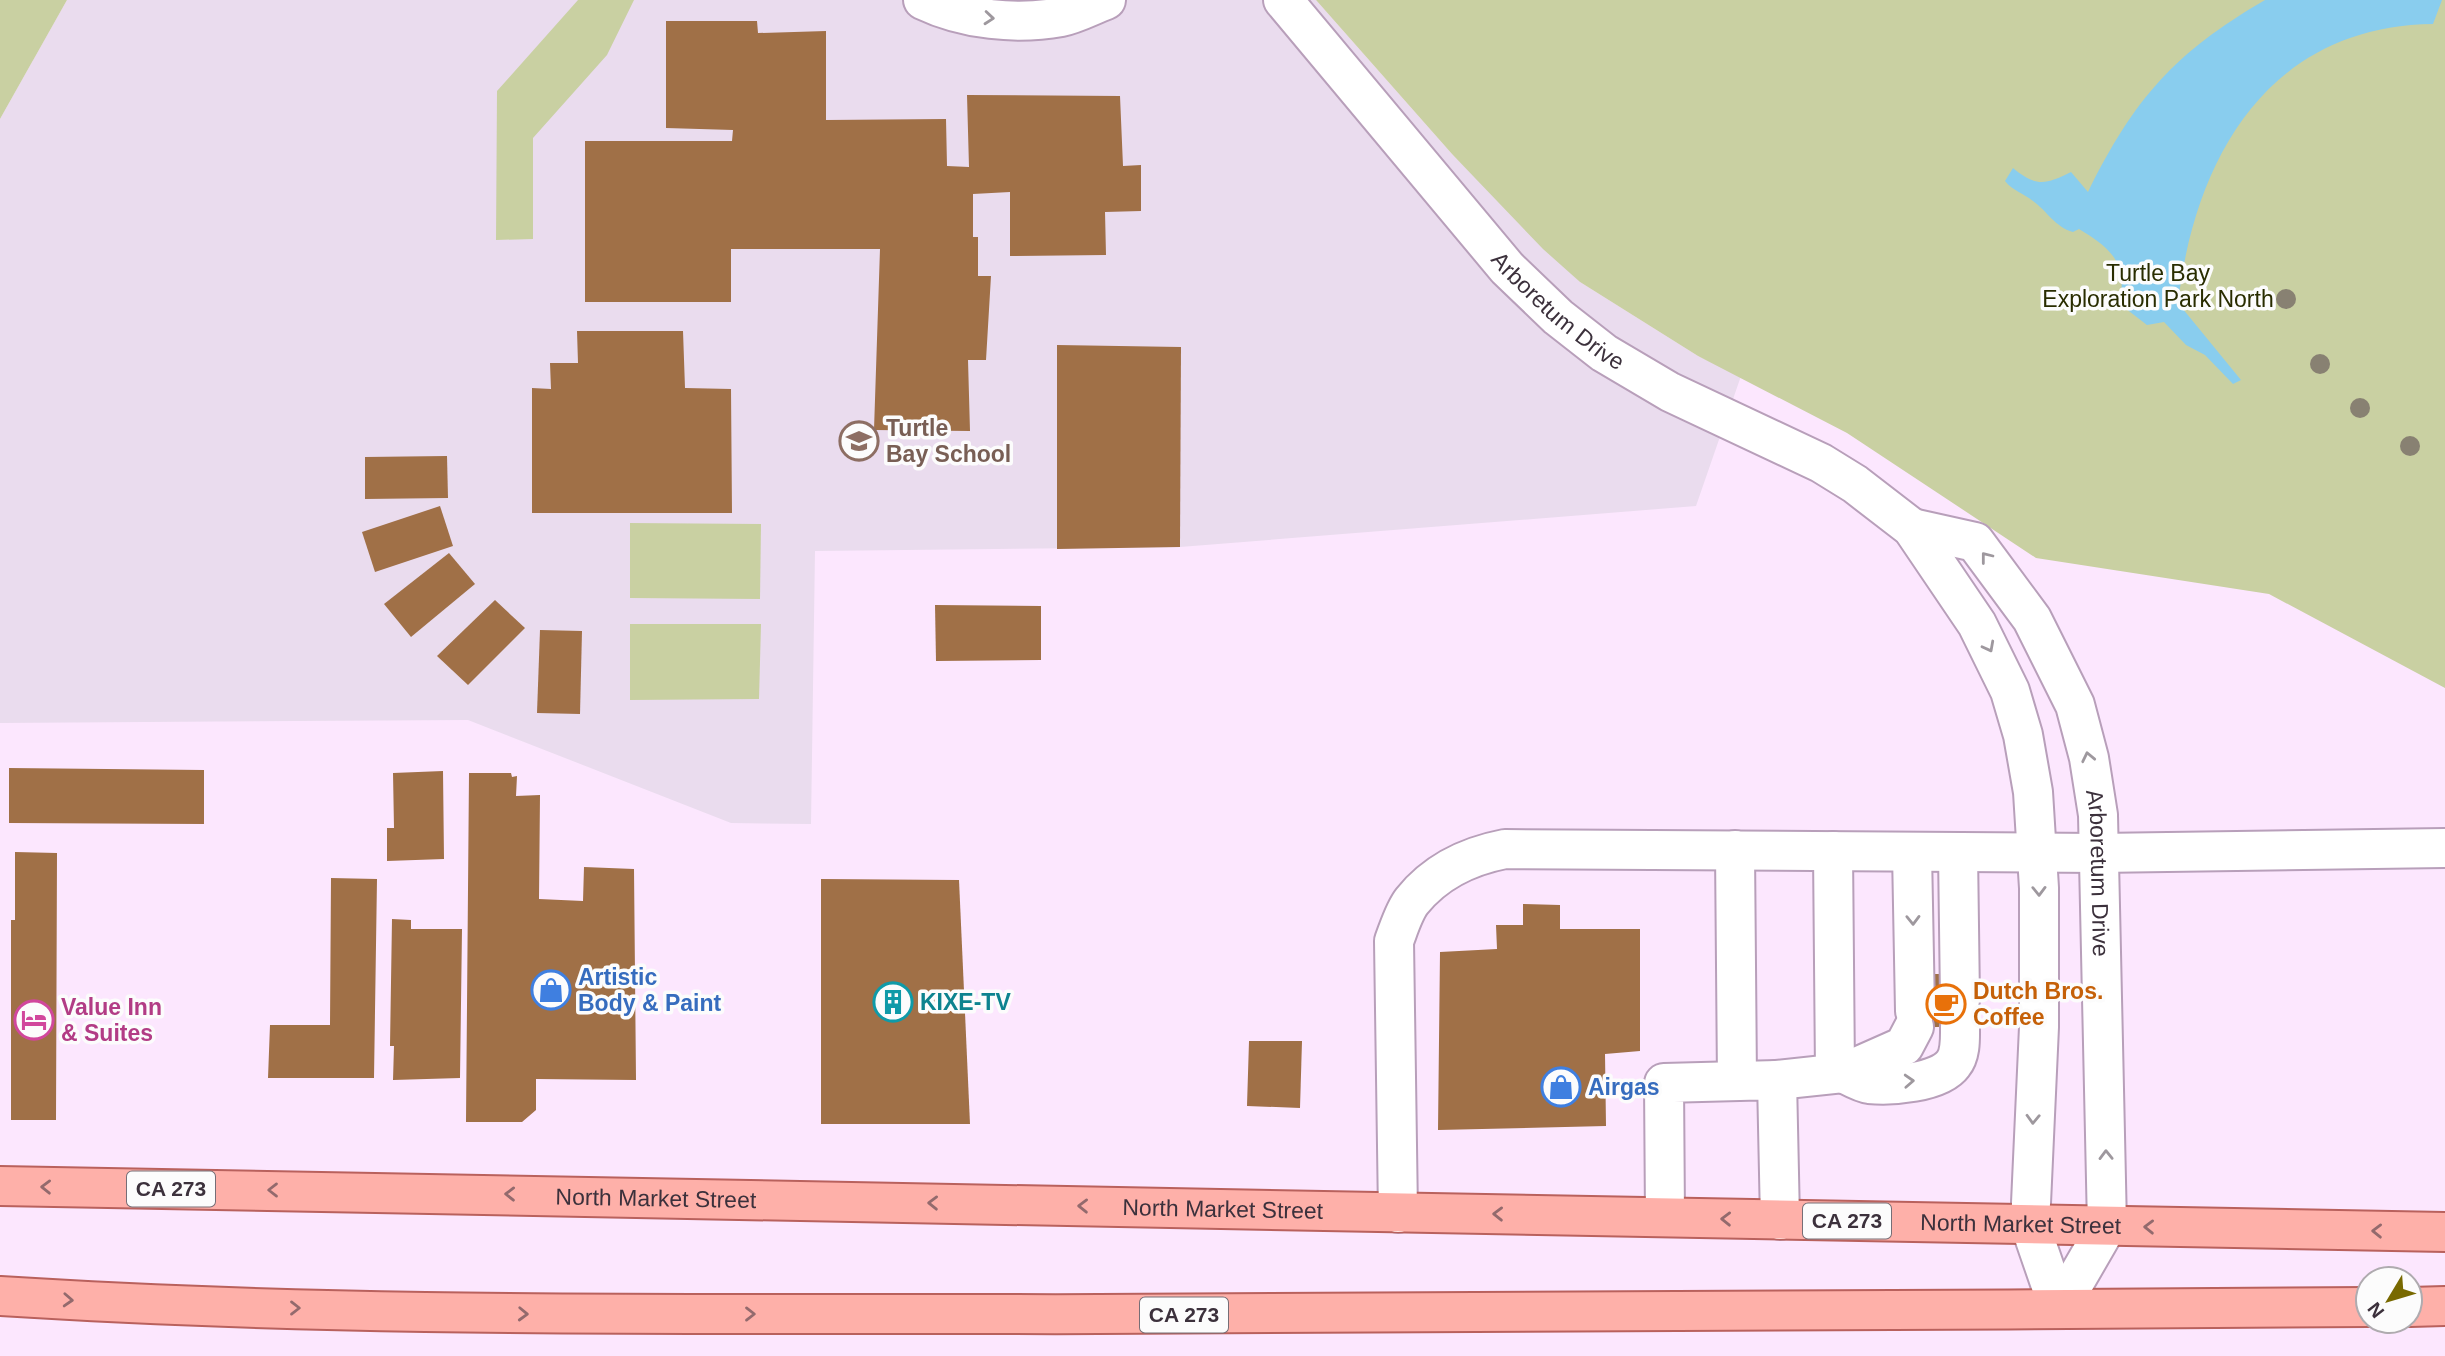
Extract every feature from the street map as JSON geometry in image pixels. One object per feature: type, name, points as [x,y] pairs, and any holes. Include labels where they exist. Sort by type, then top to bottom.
[{"type":"main road","name":"North Market Street","points":[[0,1186],[2445,1232]]},
{"type":"main road","name":"CA 273","points":[[0,1296],[248,1308],[362,1308],[543,1315],[1364,1316],[2354,1307]]},
{"type":"main road","points":[[2424,1307],[2445,1307]]},
{"type":"street","points":[[923,0],[973,17],[995,20],[1062,17],[1107,0]]},
{"type":"street","name":"Arboretum Drive","points":[[1283,0],[1507,268],[1558,317],[1604,353],[1670,392],[1821,463],[1855,484],[1912,528],[1977,624],[2010,691],[2023,735],[2034,792],[2038,852],[2039,1027],[2030,1225],[2059,1309]]},
{"type":"street","name":"Arboretum Drive","points":[[1912,528],[1975,542],[2032,619],[2075,705],[2089,758],[2098,816],[2107,1226]]},
{"type":"street","points":[[1398,1213],[1394,941],[1410,902],[1440,874],[1476,855],[1505,849],[2099,853],[2445,848]]},
{"type":"street","points":[[1735,850],[1737,1081]]},
{"type":"street","points":[[1833,851],[1839,1073]]},
{"type":"street","points":[[1665,1217],[1664,1083],[1777,1080],[1839,1073],[1904,1046],[1915,1019],[1912,852]]},
{"type":"street","points":[[1839,1073],[1867,1084],[1923,1080],[1943,1075],[1955,1062],[1960,1044],[1958,852]]},
{"type":"street","points":[[1777,1080],[1780,1220]]},
{"type":"street","points":[[2059,1309],[2107,1226]]},
{"type":"shaded area","name":"Turtle Bay School","points":[[67,0],[1316,0],[1452,154],[1580,282],[1698,356],[1741,376],[1696,506],[1180,547],[815,551],[811,824],[731,823],[468,720],[0,723],[0,119]]},
{"type":"green space","points":[[0,0],[67,0],[0,119]]},
{"type":"green space","points":[[578,0],[634,0],[607,55],[533,138],[533,239],[496,240],[497,91]]},
{"type":"green space","name":"Turtle Bay Exploration Park North","points":[[1316,0],[2445,0],[2445,688],[2269,594],[2036,558],[1847,433],[1698,356],[1580,282],[1543,249],[1452,154]]},
{"type":"green space","points":[[630,523],[761,524],[760,599],[630,598]]},
{"type":"green space","points":[[630,624],[761,624],[759,699],[630,700]]},
{"type":"water","points":[[2265,0],[2442,0],[2433,24],[2376,31],[2326,48],[2285,75],[2250,110],[2223,151],[2202,198],[2187,249],[2178,303],[2241,380],[2233,384],[2205,355],[2186,345],[2164,322],[2147,325],[2125,308],[2120,299],[2121,274],[2113,256],[2106,249],[2079,229],[2073,232],[2061,226],[2005,181],[2013,168],[2028,178],[2041,182],[2054,180],[2071,172],[2088,192],[2122,130],[2160,81],[2205,39]]},
{"type":"building","points":[[666,21],[757,21],[758,33],[826,31],[826,120],[946,119],[947,166],[969,167],[967,95],[1120,96],[1123,166],[1141,165],[1141,211],[1105,212],[1106,255],[1010,256],[1010,192],[973,194],[973,237],[978,237],[978,276],[991,276],[986,360],[968,360],[970,431],[874,430],[880,249],[731,249],[731,302],[585,302],[585,141],[732,141],[733,130],[666,128]]},
{"type":"building","points":[[577,331],[683,331],[685,388],[731,389],[732,513],[532,513],[532,388],[551,389],[550,363],[578,363]]},
{"type":"building","points":[[1057,345],[1181,347],[1180,547],[1057,549]]},
{"type":"building","points":[[447,456],[448,498],[365,499],[365,457]]},
{"type":"building","points":[[440,506],[453,546],[375,572],[362,532]]},
{"type":"building","points":[[449,553],[475,584],[411,637],[384,604]]},
{"type":"building","points":[[495,600],[525,628],[468,685],[437,656]]},
{"type":"building","points":[[935,605],[1041,606],[1041,660],[936,661]]},
{"type":"building","points":[[540,630],[582,631],[580,714],[537,713]]},
{"type":"building","points":[[9,768],[204,770],[204,824],[9,823]]},
{"type":"building","points":[[443,771],[444,859],[387,861],[387,828],[394,828],[393,773]]},
{"type":"building","name":"Artistic Body & Paint","points":[[469,773],[511,773],[512,777],[517,776],[516,796],[540,795],[539,899],[583,901],[584,867],[634,869],[636,1080],[536,1079],[536,1110],[522,1122],[466,1122]]},
{"type":"building","name":"Value Inn & Suites","points":[[15,852],[57,853],[56,1120],[11,1120],[11,920],[15,920]]},
{"type":"building","points":[[331,878],[377,879],[374,1078],[268,1078],[270,1025],[330,1025]]},
{"type":"building","name":"KIXE-TV","points":[[821,879],[959,880],[970,1124],[821,1124]]},
{"type":"building","points":[[1523,904],[1560,905],[1560,929],[1640,929],[1640,1051],[1605,1054],[1606,1126],[1438,1130],[1440,952],[1497,949],[1496,925],[1523,925]]},
{"type":"building","points":[[392,919],[411,920],[411,929],[462,929],[460,1078],[393,1080],[394,1046],[390,1046]]},
{"type":"building","name":"Dutch Bros. Coffee","points":[[1925,974],[1953,974],[1967,1026],[1907,1028]]},
{"type":"building","points":[[1249,1041],[1302,1041],[1300,1108],[1247,1106]]},
{"type":"place","name":"Turtle Bay School","points":[[859,441]]},
{"type":"place","name":"Artistic Body & Paint","points":[[551,990]]},
{"type":"place","name":"KIXE-TV","points":[[893,1002]]},
{"type":"place","name":"Dutch Bros. Coffee","points":[[1946,1004]]},
{"type":"place","name":"Value Inn & Suites","points":[[34,1020]]},
{"type":"place","name":"Airgas","points":[[1561,1087]]}]
